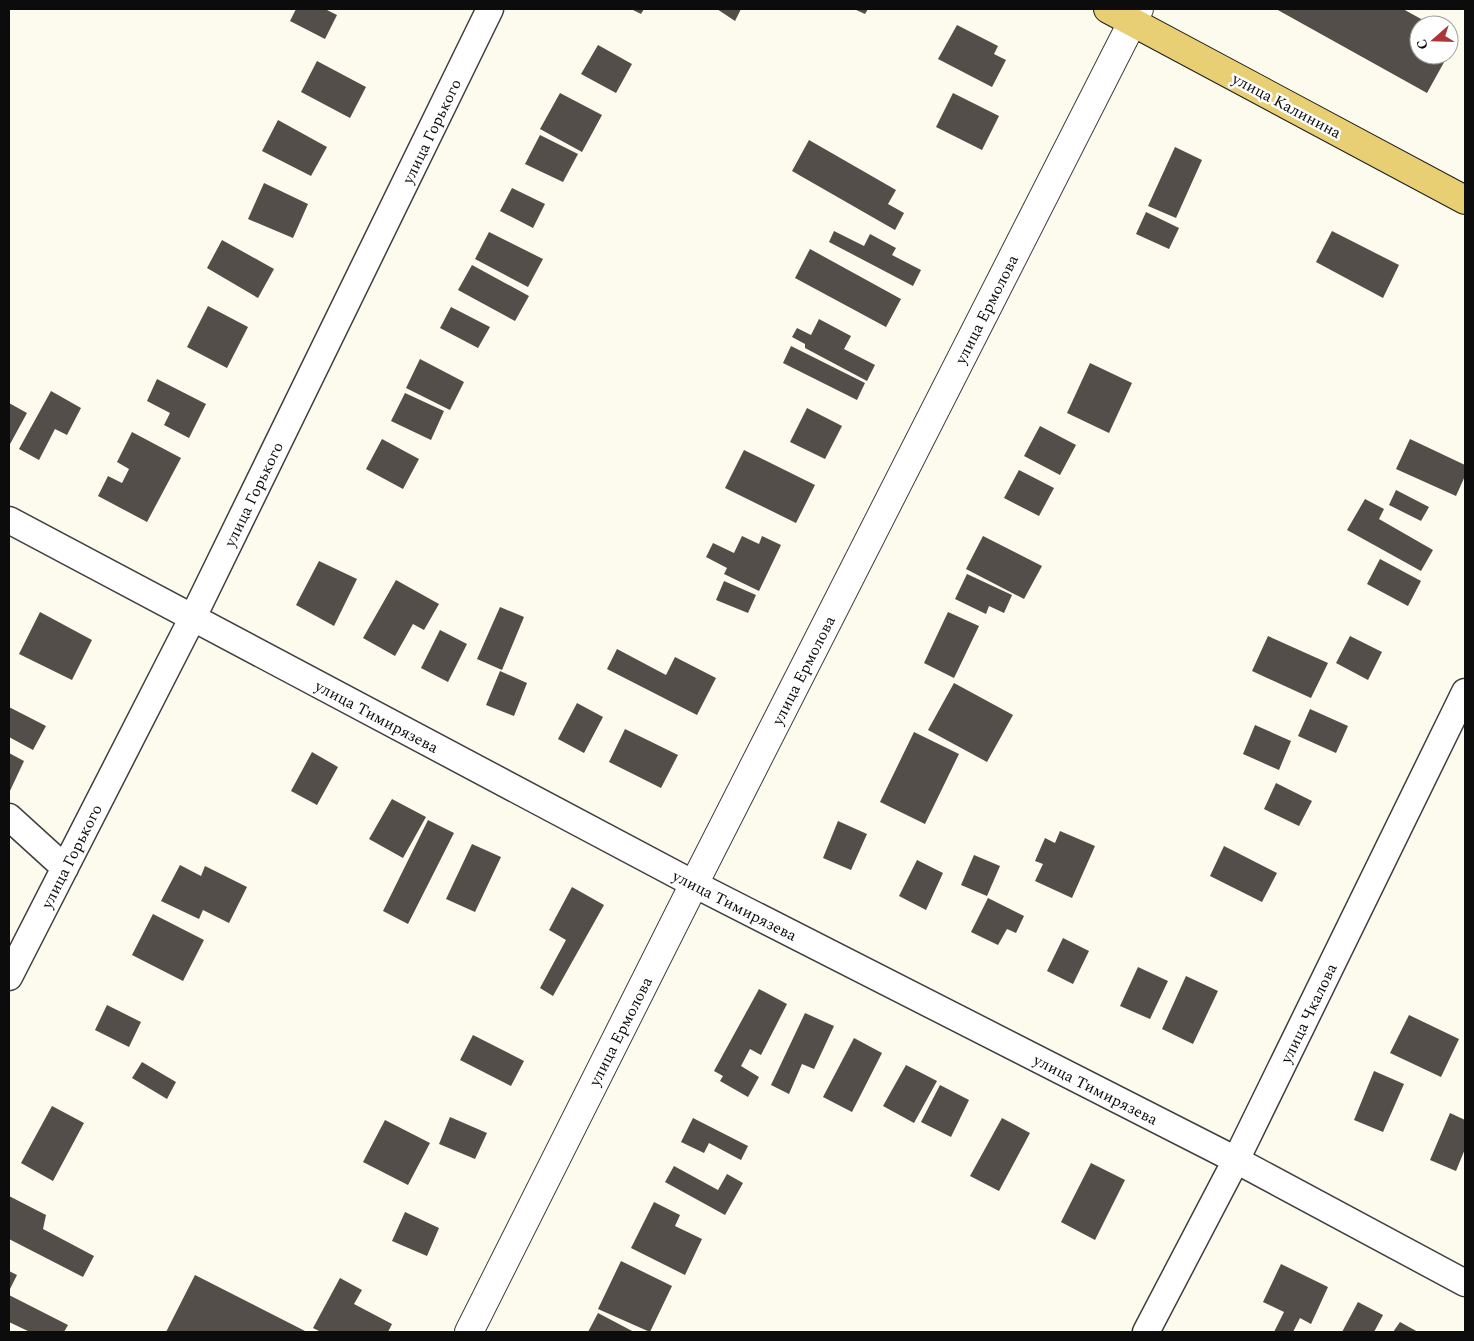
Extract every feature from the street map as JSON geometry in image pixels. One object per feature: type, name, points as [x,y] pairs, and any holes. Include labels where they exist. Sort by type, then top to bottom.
[{"type":"main road","name":"улица Калинина","points":[[1108,9],[1135,16],[1465,200]]},
{"type":"street","name":"улица Горького","points":[[9,976],[192,619],[490,9]]},
{"type":"street","name":"улица Ермолова","points":[[470,1332],[694,884],[1135,16]]},
{"type":"street","name":"улица Тимирязева","points":[[9,520],[192,619],[694,884],[1236,1160],[1465,1283]]},
{"type":"street","name":"улица Чкалова","points":[[1146,1332],[1236,1160],[1465,692]]},
{"type":"street","points":[[9,817],[65,868]]},
{"type":"building","points":[[296,9],[325,9],[337,15],[325,39],[290,21]]},
{"type":"building","points":[[631,9],[644,9],[641,14]]},
{"type":"building","points":[[717,9],[741,9],[735,21]]},
{"type":"building","points":[[854,9],[868,9],[865,14]]},
{"type":"building","points":[[1276,9],[1403,9],[1414,15],[1409,15],[1409,65],[1442,65],[1427,93]]},
{"type":"building","points":[[957,25],[998,46],[994,54],[1006,60],[992,87],[938,59]]},
{"type":"building","points":[[598,45],[632,64],[616,93],[581,74]]},
{"type":"building","points":[[317,61],[366,87],[350,118],[301,92]]},
{"type":"building","points":[[560,93],[602,115],[582,152],[540,129]]},
{"type":"building","points":[[953,93],[999,116],[982,150],[936,127]]},
{"type":"building","points":[[278,120],[327,147],[311,176],[262,151]]},
{"type":"building","points":[[540,135],[578,154],[563,182],[525,164]]},
{"type":"building","points":[[809,140],[896,190],[888,204],[904,213],[895,230],[792,171]]},
{"type":"building","points":[[1175,147],[1202,160],[1176,218],[1148,206]]},
{"type":"building","points":[[264,183],[308,204],[293,238],[248,219]]},
{"type":"building","points":[[512,188],[545,204],[533,228],[500,211]]},
{"type":"building","points":[[1146,212],[1179,228],[1169,249],[1136,234]]},
{"type":"building","points":[[834,231],[864,246],[870,234],[896,248],[892,255],[921,270],[913,286],[829,242]]},
{"type":"building","points":[[1332,231],[1399,265],[1383,298],[1316,262]]},
{"type":"building","points":[[489,232],[543,259],[528,287],[475,259]]},
{"type":"building","points":[[222,240],[274,269],[258,298],[207,268]]},
{"type":"building","points":[[810,249],[901,299],[886,327],[795,278]]},
{"type":"building","points":[[472,265],[529,296],[515,321],[458,290]]},
{"type":"building","points":[[208,306],[248,327],[227,368],[187,347]]},
{"type":"building","points":[[451,307],[490,327],[478,348],[440,328]]},
{"type":"building","points":[[819,319],[851,336],[844,349],[875,365],[867,381],[805,348],[805,344],[792,337],[797,328],[811,335]]},
{"type":"building","points":[[791,346],[865,383],[857,400],[783,363]]},
{"type":"building","points":[[420,359],[464,382],[450,410],[406,388]]},
{"type":"building","points":[[1090,363],[1132,383],[1109,433],[1067,413]]},
{"type":"building","points":[[157,379],[206,404],[189,438],[164,425],[170,413],[147,401]]},
{"type":"building","points":[[51,391],[81,408],[67,435],[55,429],[39,460],[19,449]]},
{"type":"building","points":[[405,393],[444,411],[431,440],[391,421]]},
{"type":"building","points":[[9,403],[27,413],[9,446]]},
{"type":"building","points":[[807,408],[842,426],[825,459],[790,442]]},
{"type":"building","points":[[1040,426],[1076,445],[1060,475],[1024,456]]},
{"type":"building","points":[[132,432],[181,458],[147,522],[98,496],[108,476],[122,483],[129,469],[117,462]]},
{"type":"building","points":[[382,439],[419,459],[403,489],[366,469]]},
{"type":"building","points":[[1410,439],[1465,465],[1465,476],[1456,496],[1396,469]]},
{"type":"building","points":[[744,450],[815,485],[796,523],[725,488]]},
{"type":"building","points":[[1019,470],[1054,488],[1039,516],[1004,498]]},
{"type":"building","points":[[1396,490],[1429,507],[1421,521],[1389,505]]},
{"type":"building","points":[[1365,499],[1384,509],[1379,519],[1433,550],[1421,571],[1347,530]]},
{"type":"building","points":[[742,536],[759,544],[762,536],[781,545],[759,591],[724,574],[727,568],[706,557],[713,543],[734,553]]},
{"type":"building","points":[[983,536],[1042,566],[1024,599],[966,569]]},
{"type":"building","points":[[1380,559],[1421,581],[1408,606],[1367,584]]},
{"type":"building","points":[[319,561],[357,579],[334,626],[296,605]]},
{"type":"building","points":[[967,574],[1012,595],[1004,613],[989,606],[986,614],[955,599]]},
{"type":"building","points":[[396,580],[439,604],[424,630],[413,624],[395,656],[363,638]]},
{"type":"building","points":[[724,581],[756,595],[748,613],[716,600]]},
{"type":"building","points":[[500,607],[524,617],[502,670],[477,659]]},
{"type":"building","points":[[40,612],[92,640],[72,680],[19,654]]},
{"type":"building","points":[[948,612],[979,626],[954,678],[924,663]]},
{"type":"building","points":[[440,630],[467,644],[448,682],[421,668]]},
{"type":"building","points":[[1268,636],[1328,663],[1311,698],[1252,671]]},
{"type":"building","points":[[1350,636],[1382,652],[1368,680],[1336,663]]},
{"type":"building","points":[[617,649],[666,675],[675,657],[716,678],[697,715],[607,669]]},
{"type":"building","points":[[500,671],[527,683],[514,716],[486,705]]},
{"type":"building","points":[[954,683],[1013,715],[987,762],[928,730]]},
{"type":"building","points":[[577,703],[603,717],[584,753],[558,739]]},
{"type":"building","points":[[9,707],[46,726],[33,750],[9,737]]},
{"type":"building","points":[[1310,709],[1348,726],[1336,753],[1298,736]]},
{"type":"building","points":[[1255,725],[1291,741],[1279,770],[1243,754]]},
{"type":"building","points":[[625,729],[678,755],[661,788],[609,762]]},
{"type":"building","points":[[914,732],[959,754],[925,824],[880,802]]},
{"type":"building","points":[[312,752],[338,767],[317,805],[291,791]]},
{"type":"building","points":[[9,753],[24,761],[9,793]]},
{"type":"building","points":[[1276,783],[1312,801],[1299,826],[1264,809]]},
{"type":"building","points":[[392,799],[426,817],[403,858],[369,839]]},
{"type":"building","points":[[428,820],[454,833],[408,924],[383,911]]},
{"type":"building","points":[[838,821],[867,834],[851,870],[823,858]]},
{"type":"building","points":[[1060,831],[1095,846],[1072,898],[1035,881],[1043,864],[1035,861],[1045,838],[1055,843]]},
{"type":"building","points":[[472,844],[501,857],[475,912],[446,899]]},
{"type":"building","points":[[1224,846],[1277,873],[1262,902],[1210,876]]},
{"type":"building","points":[[974,855],[1000,866],[987,896],[961,885]]},
{"type":"building","points":[[917,860],[943,873],[926,910],[899,896]]},
{"type":"building","points":[[180,865],[201,876],[205,866],[247,887],[229,923],[203,910],[199,919],[161,901]]},
{"type":"building","points":[[572,887],[604,905],[553,996],[540,988],[566,940],[549,930]]},
{"type":"building","points":[[988,898],[1024,916],[1016,933],[1007,929],[998,945],[971,932]]},
{"type":"building","points":[[153,914],[204,940],[183,981],[132,955]]},
{"type":"building","points":[[1063,938],[1089,951],[1073,984],[1047,971]]},
{"type":"building","points":[[1138,967],[1168,981],[1150,1019],[1120,1006]]},
{"type":"building","points":[[1186,976],[1218,991],[1193,1044],[1162,1029]]},
{"type":"building","points":[[759,989],[787,1004],[761,1055],[750,1049],[741,1066],[759,1077],[748,1097],[720,1081],[723,1076],[714,1071]]},
{"type":"building","points":[[107,1005],[141,1022],[129,1047],[95,1030]]},
{"type":"building","points":[[805,1013],[834,1026],[814,1069],[802,1064],[789,1094],[771,1085]]},
{"type":"building","points":[[1409,1015],[1459,1039],[1441,1077],[1390,1053]]},
{"type":"building","points":[[473,1035],[524,1061],[511,1086],[460,1060]]},
{"type":"building","points":[[854,1038],[882,1053],[852,1112],[823,1097]]},
{"type":"building","points":[[142,1062],[176,1082],[167,1099],[132,1078]]},
{"type":"building","points":[[906,1065],[937,1081],[914,1123],[883,1106]]},
{"type":"building","points":[[1374,1071],[1404,1084],[1383,1132],[1354,1120]]},
{"type":"building","points":[[940,1085],[969,1100],[951,1137],[921,1122]]},
{"type":"building","points":[[52,1106],[84,1123],[53,1181],[21,1163]]},
{"type":"building","points":[[1450,1113],[1465,1120],[1465,1149],[1456,1171],[1430,1160]]},
{"type":"building","points":[[450,1117],[487,1133],[475,1159],[439,1144]]},
{"type":"building","points":[[693,1118],[748,1146],[741,1160],[709,1143],[704,1153],[681,1142]]},
{"type":"building","points":[[1002,1118],[1030,1133],[999,1191],[970,1176]]},
{"type":"building","points":[[385,1120],[430,1143],[408,1185],[363,1162]]},
{"type":"building","points":[[1091,1163],[1125,1180],[1095,1240],[1061,1222]]},
{"type":"building","points":[[674,1166],[718,1190],[727,1174],[743,1183],[725,1215],[665,1182]]},
{"type":"building","points":[[9,1196],[46,1215],[43,1229],[94,1256],[83,1277],[9,1239]]},
{"type":"building","points":[[654,1202],[680,1215],[675,1226],[702,1239],[685,1275],[631,1248]]},
{"type":"building","points":[[405,1212],[439,1228],[427,1256],[392,1241]]},
{"type":"building","points":[[621,1261],[672,1286],[650,1332],[598,1309]]},
{"type":"building","points":[[1281,1264],[1328,1287],[1311,1324],[1300,1318],[1293,1332],[1274,1332],[1284,1312],[1263,1302]]},
{"type":"building","points":[[9,1271],[17,1275],[9,1291]]},
{"type":"building","points":[[195,1275],[307,1332],[166,1332]]},
{"type":"building","points":[[340,1278],[362,1290],[354,1304],[392,1324],[388,1332],[321,1332],[313,1328]]},
{"type":"building","points":[[9,1295],[68,1325],[64,1332],[30,1332],[9,1322]]},
{"type":"building","points":[[1358,1302],[1383,1315],[1374,1332],[1342,1332]]},
{"type":"building","points":[[598,1313],[634,1332],[588,1332]]},
{"type":"building","points":[[1400,1322],[1418,1332],[1393,1332]]}]
